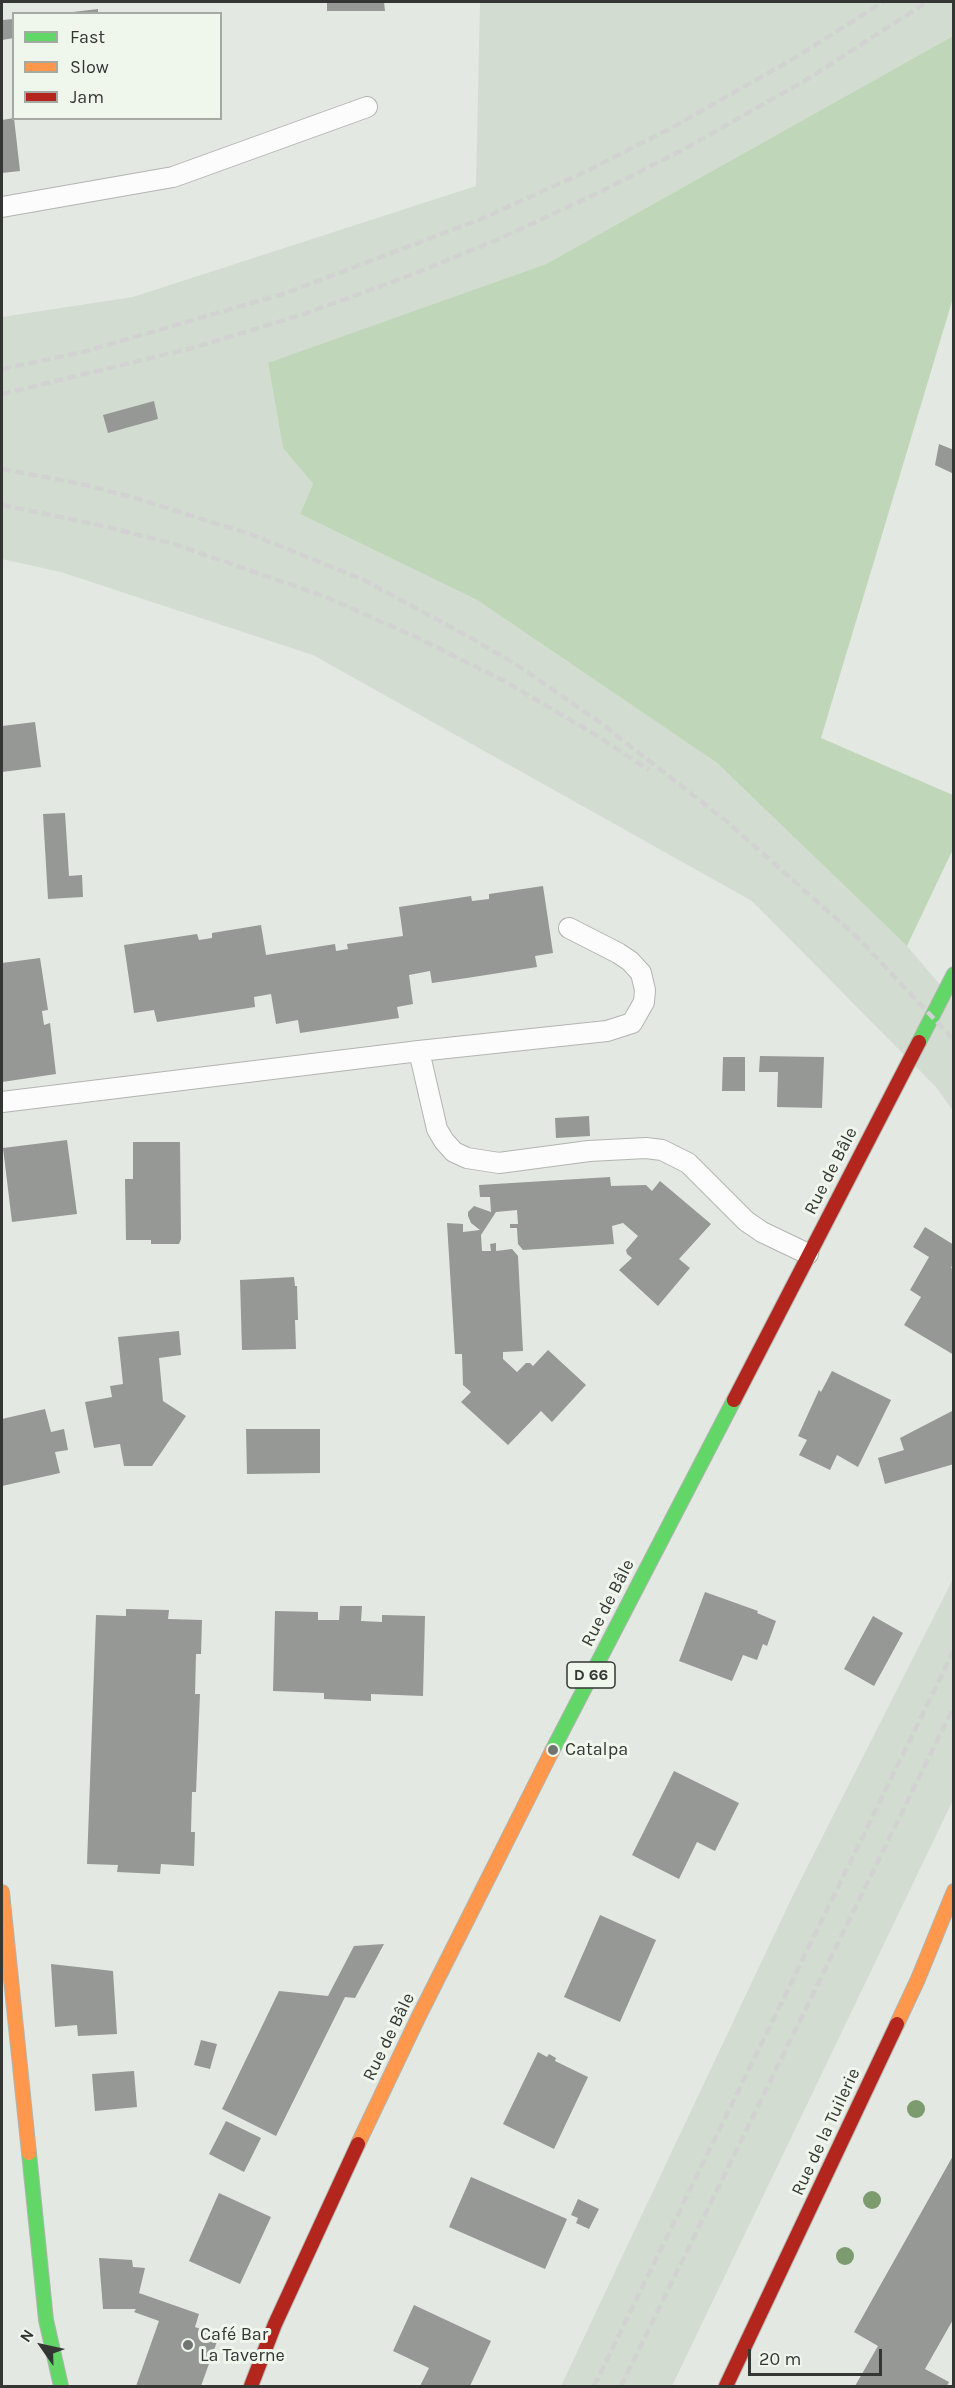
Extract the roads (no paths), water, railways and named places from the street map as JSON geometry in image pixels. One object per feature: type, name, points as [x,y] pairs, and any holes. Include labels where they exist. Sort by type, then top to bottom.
[{"type":"main road","name":"Rue de Bâle","points":[[251,2386],[275,2324],[321,2221],[417,2020],[553,1750],[954,974]]},
{"type":"main road","name":"Rue de la Tuilerie","points":[[726,2386],[918,1979],[954,1891]]},
{"type":"main road","points":[[2,1892],[46,2320],[61,2386]]},
{"type":"lane","points":[[2,207],[173,177],[367,107]]},
{"type":"lane","points":[[2,1102],[419,1051],[608,1031],[632,1023],[645,1002],[645,990],[640,973],[618,953],[569,928]]},
{"type":"lane","points":[[419,1051],[437,1129],[454,1152],[467,1158],[499,1163],[589,1150],[638,1148],[662,1150],[688,1163],[746,1221],[762,1232],[808,1254]]},
{"type":"railway","points":[[2,369],[83,352],[286,293],[486,217],[589,170],[673,127],[793,59],[883,2]]},
{"type":"railway","points":[[2,394],[196,347],[301,315],[406,277],[499,239],[602,191],[686,148],[806,80],[927,2]]},
{"type":"railway","points":[[2,469],[82,484],[250,534],[364,580],[517,665],[598,721],[725,820],[857,937],[954,1040]]},
{"type":"railway","points":[[2,505],[99,525],[174,544],[326,597],[416,637],[506,682],[596,735],[649,770]]},
{"type":"railway","points":[[594,2386],[954,1650]]},
{"type":"railway","points":[[621,2386],[954,1706]]},
{"type":"place","name":"Catalpa","points":[[553,1750]]},
{"type":"place","name":"Café Bar La Taverne","points":[[188,2345]]}]
